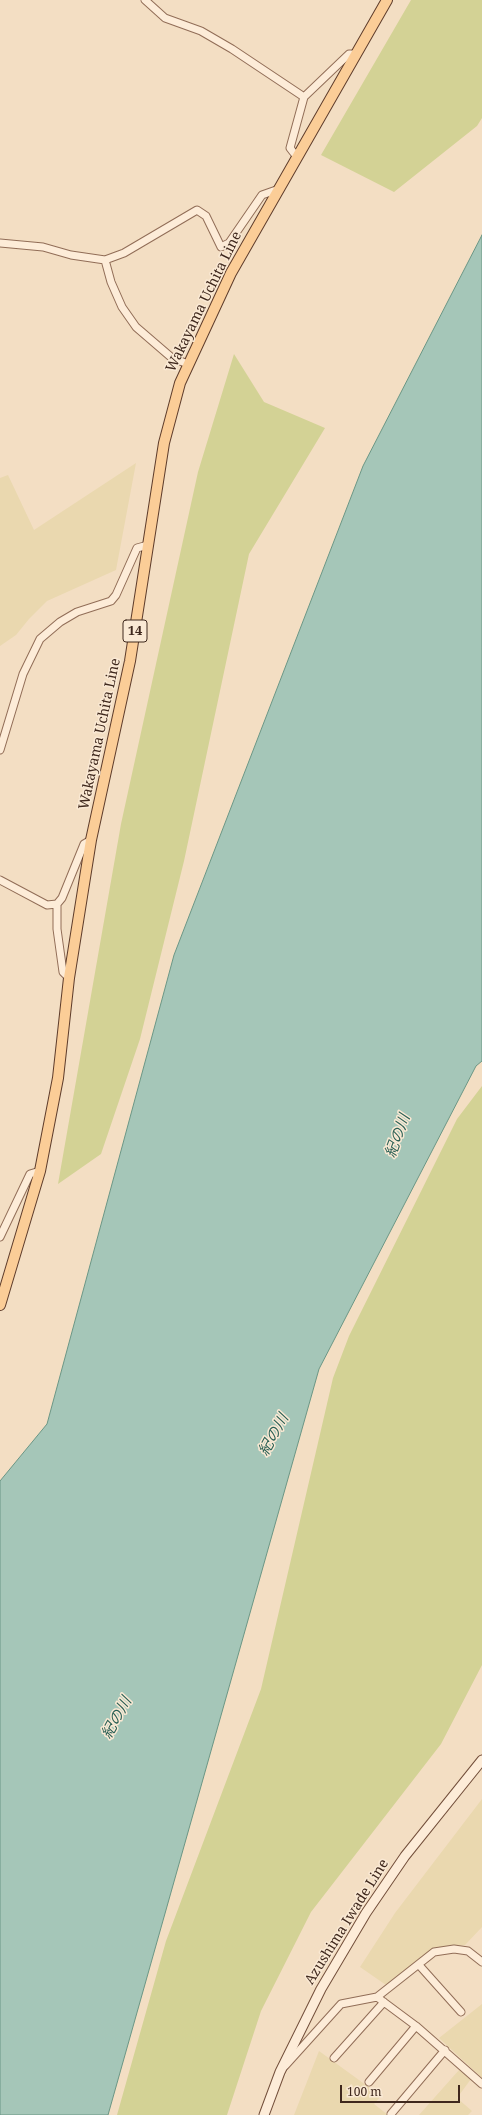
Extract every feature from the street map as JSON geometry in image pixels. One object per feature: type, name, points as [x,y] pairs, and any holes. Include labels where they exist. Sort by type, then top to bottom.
[{"type":"main road","name":"Wakayama Uchita Line","points":[[0,1305],[40,1170],[58,1078],[69,978],[91,840],[130,661],[164,443],[180,383],[231,273],[387,0]]},
{"type":"main road","name":"Azushima Iwade Line","points":[[264,2115],[280,2072],[320,1989],[366,1913],[405,1856],[482,1760]]},
{"type":"street","points":[[146,0],[165,18],[201,31],[226,45],[304,97]]},
{"type":"street","points":[[297,157],[290,148],[304,97],[349,54],[356,54]]},
{"type":"street","points":[[0,243],[43,247],[71,255],[105,260],[124,253],[198,210],[206,216],[221,247],[229,243],[262,196],[279,190]]},
{"type":"street","points":[[105,260],[111,282],[122,307],[136,327],[172,358],[188,364]]},
{"type":"street","points":[[0,750],[23,674],[40,639],[60,622],[78,612],[111,601],[116,595],[137,548],[148,545]]},
{"type":"street","points":[[69,978],[62,972],[57,929],[57,904],[62,898],[84,844],[91,840]]},
{"type":"street","points":[[0,880],[47,905],[57,904]]},
{"type":"street","points":[[0,1237],[30,1174],[40,1170]]},
{"type":"street","points":[[280,2072],[341,2004],[378,1997],[434,1952],[454,1949],[468,1951],[482,1962]]},
{"type":"street","points":[[419,1965],[461,2012]]},
{"type":"street","points":[[378,1997],[445,2050],[482,2084]]},
{"type":"street","points":[[334,2058],[384,2002]]},
{"type":"street","points":[[369,2082],[416,2026]]},
{"type":"street","points":[[391,2114],[445,2050]]},
{"type":"shaded area","points":[[411,0],[482,0],[482,118],[477,126],[394,192],[321,155]]},
{"type":"shaded area","points":[[234,354],[264,402],[325,428],[249,554],[184,861],[140,1039],[101,1154],[58,1184],[121,824],[198,472]]},
{"type":"shaded area","points":[[136,463],[116,570],[47,601],[16,635],[0,646],[0,478],[8,475],[34,530]]},
{"type":"shaded area","points":[[482,1086],[482,1665],[441,1744],[311,1912],[261,2011],[227,2115],[117,2115],[166,1941],[261,1689],[333,1378],[349,1336],[457,1119]]},
{"type":"shaded area","points":[[482,1799],[482,1927],[465,1945],[433,1949],[386,1985],[360,1967],[395,1913]]},
{"type":"shaded area","points":[[482,2004],[482,2078],[439,2038]]},
{"type":"shaded area","points":[[319,2051],[381,2096],[374,2104],[388,2115],[294,2115]]},
{"type":"shaded area","points":[[459,2070],[471,2079],[457,2098],[472,2111],[468,2115],[419,2115]]},
{"type":"water","name":"紀の川","points":[[482,235],[482,1061],[476,1066],[319,1369],[108,2115],[0,2115],[0,1481],[47,1424],[174,955],[363,466]]}]
